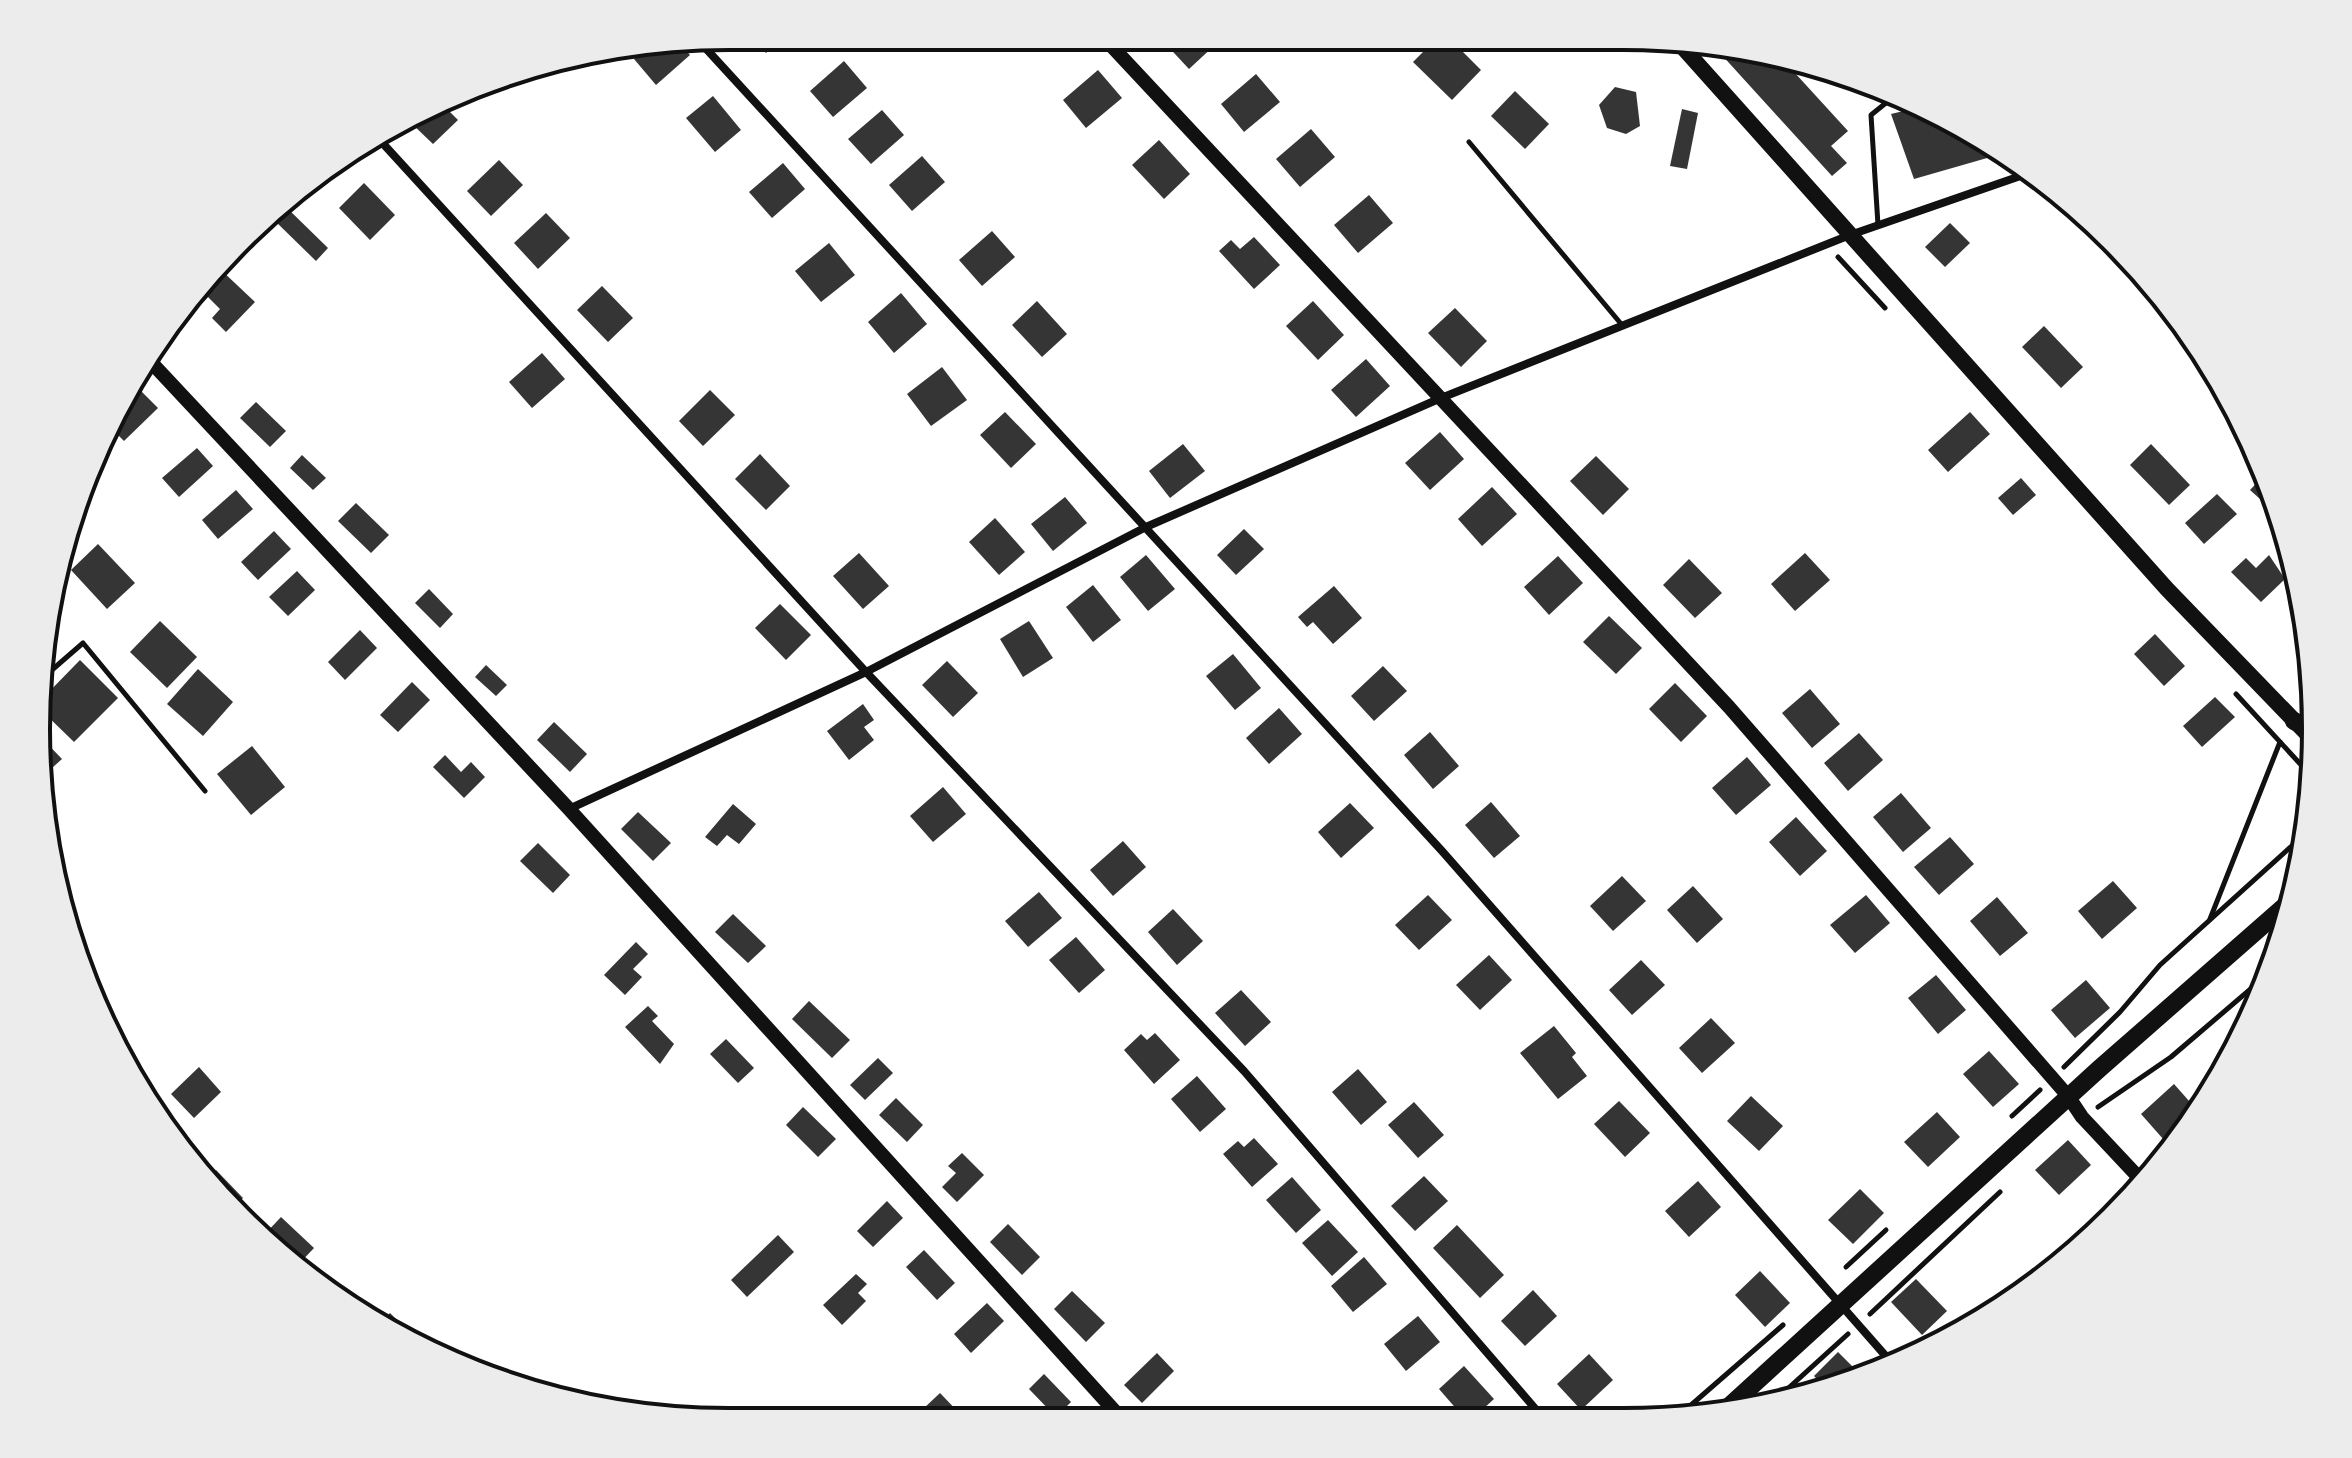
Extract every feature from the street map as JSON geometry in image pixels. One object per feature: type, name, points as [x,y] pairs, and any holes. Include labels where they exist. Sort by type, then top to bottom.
[{"type":"main road","points":[[1688,53],[2146,565],[2302,729]]},
{"type":"main road","points":[[2294,721],[2302,725]]},
{"type":"main road","points":[[1739,1398],[2068,1096],[2276,913]]},
{"type":"street","points":[[708,50],[1442,851],[1885,1355]]},
{"type":"street","points":[[1115,50],[1729,707],[2068,1096],[2082,1117],[2135,1174]]},
{"type":"street","points":[[384,144],[866,672],[1244,1071],[1535,1408]]},
{"type":"street","points":[[569,809],[866,672],[1146,527],[1441,398],[1850,235],[2018,177]]},
{"type":"street","points":[[155,366],[569,809],[1112,1408]]},
{"type":"lane","points":[[1878,225],[1871,115],[1886,103]]},
{"type":"lane","points":[[1469,142],[1623,325]]},
{"type":"lane","points":[[53,669],[83,643],[205,791]]},
{"type":"path","points":[[2210,920],[2280,742]]},
{"type":"path","points":[[2005,1122],[2120,1012],[2160,965],[2291,846]]},
{"type":"path","points":[[2082,1117],[2171,1057],[2250,990]]},
{"type":"path","points":[[1789,1387],[2003,1190]]},
{"type":"path","points":[[1825,1287],[1891,1226]]},
{"type":"path","points":[[1692,1404],[1790,1318]]},
{"type":"building","points":[[1171,50],[1210,50],[1189,69]]},
{"type":"building","points":[[1425,50],[1461,50],[1481,70],[1452,100],[1413,62]]},
{"type":"building","points":[[685,51],[690,55],[656,85],[634,59]]},
{"type":"building","points":[[1725,58],[1794,72],[1848,131],[1831,146],[1847,163],[1832,176]]},
{"type":"building","points":[[844,61],[867,88],[833,117],[810,91]]},
{"type":"building","points":[[1098,70],[1122,98],[1086,128],[1063,100]]},
{"type":"building","points":[[1256,74],[1280,102],[1244,132],[1221,104]]},
{"type":"building","points":[[1615,87],[1636,92],[1640,126],[1626,134],[1607,128],[1599,105]]},
{"type":"building","points":[[1515,91],[1549,124],[1525,149],[1491,116]]},
{"type":"building","points":[[713,96],[741,130],[715,152],[686,118]]},
{"type":"building","points":[[1682,109],[1698,113],[1687,169],[1670,166]]},
{"type":"building","points":[[882,110],[904,135],[871,164],[848,139]]},
{"type":"building","points":[[449,111],[458,120],[433,144],[415,127]]},
{"type":"building","points":[[1903,111],[1989,157],[1914,179],[1891,114]]},
{"type":"building","points":[[1311,129],[1335,157],[1300,187],[1276,159]]},
{"type":"building","points":[[1159,140],[1190,174],[1164,199],[1132,165]]},
{"type":"building","points":[[922,156],[945,182],[912,211],[889,185]]},
{"type":"building","points":[[499,160],[523,185],[491,216],[467,191]]},
{"type":"building","points":[[783,163],[805,189],[772,218],[749,192]]},
{"type":"building","points":[[364,183],[395,215],[370,240],[339,208]]},
{"type":"building","points":[[1369,195],[1393,223],[1358,253],[1334,225]]},
{"type":"building","points":[[290,211],[328,248],[316,261],[277,223]]},
{"type":"building","points":[[546,213],[570,238],[538,269],[514,243]]},
{"type":"building","points":[[1950,223],[1970,243],[1945,267],[1925,247]]},
{"type":"building","points":[[992,231],[1015,257],[982,286],[959,260]]},
{"type":"building","points":[[1254,237],[1280,265],[1254,289],[1219,251],[1231,240],[1240,249]]},
{"type":"building","points":[[829,243],[855,275],[821,302],[795,271]]},
{"type":"building","points":[[225,274],[255,302],[226,332],[212,318],[220,309],[208,297],[200,305]]},
{"type":"building","points":[[602,286],[633,318],[608,342],[577,310]]},
{"type":"building","points":[[901,293],[927,324],[894,353],[868,322]]},
{"type":"building","points":[[1037,301],[1067,334],[1042,357],[1012,325]]},
{"type":"building","points":[[1313,301],[1344,335],[1318,360],[1286,326]]},
{"type":"building","points":[[1455,308],[1487,341],[1461,367],[1428,333]]},
{"type":"building","points":[[2044,326],[2083,367],[2061,388],[2022,347]]},
{"type":"building","points":[[542,353],[565,379],[532,408],[509,382]]},
{"type":"building","points":[[1366,359],[1390,386],[1356,417],[1331,390]]},
{"type":"building","points":[[942,367],[967,400],[931,426],[907,394]]},
{"type":"building","points":[[140,390],[158,408],[124,441],[118,435]]},
{"type":"building","points":[[710,390],[735,415],[703,446],[679,421]]},
{"type":"building","points":[[256,402],[286,431],[270,447],[240,418]]},
{"type":"building","points":[[1005,412],[1036,444],[1011,468],[980,435]]},
{"type":"building","points":[[1970,412],[1990,434],[1948,472],[1928,450]]},
{"type":"building","points":[[1440,432],[1464,459],[1430,490],[1405,463]]},
{"type":"building","points":[[1183,444],[1205,471],[1170,498],[1149,471]]},
{"type":"building","points":[[2151,444],[2190,485],[2169,505],[2130,465]]},
{"type":"building","points":[[197,448],[213,466],[179,497],[162,478]]},
{"type":"building","points":[[760,454],[790,486],[766,510],[735,479]]},
{"type":"building","points":[[302,455],[326,478],[313,490],[290,468]]},
{"type":"building","points":[[1596,456],[1629,489],[1603,515],[1570,481]]},
{"type":"building","points":[[2021,478],[2036,495],[2013,515],[1998,498]]},
{"type":"building","points":[[2256,484],[2262,501],[2250,490]]},
{"type":"building","points":[[1492,487],[1517,514],[1482,546],[1458,519]]},
{"type":"building","points":[[236,490],[253,509],[218,539],[202,520]]},
{"type":"building","points":[[2217,494],[2237,514],[2204,544],[2185,523]]},
{"type":"building","points":[[1065,497],[1087,523],[1053,551],[1031,524]]},
{"type":"building","points":[[356,503],[389,535],[371,553],[338,521]]},
{"type":"building","points":[[995,518],[1025,552],[999,575],[969,542]]},
{"type":"building","points":[[1244,529],[1264,549],[1236,575],[1217,555]]},
{"type":"building","points":[[274,531],[291,549],[258,580],[241,562]]},
{"type":"building","points":[[98,544],[135,583],[107,609],[71,570]]},
{"type":"building","points":[[859,553],[889,586],[863,609],[833,576]]},
{"type":"building","points":[[1805,553],[1830,580],[1795,611],[1771,584]]},
{"type":"building","points":[[1146,555],[1175,589],[1148,611],[1120,577]]},
{"type":"building","points":[[2269,555],[2285,579],[2261,602],[2231,572],[2246,558],[2256,568]]},
{"type":"building","points":[[1558,556],[1583,583],[1549,615],[1524,587]]},
{"type":"building","points":[[1689,559],[1722,593],[1695,618],[1663,585]]},
{"type":"building","points":[[297,571],[315,590],[288,616],[269,597]]},
{"type":"building","points":[[1093,585],[1121,620],[1093,642],[1066,607]]},
{"type":"building","points":[[1334,586],[1362,618],[1333,644],[1313,622],[1307,627],[1298,617]]},
{"type":"building","points":[[429,589],[453,614],[440,628],[415,603]]},
{"type":"building","points":[[780,604],[811,635],[786,660],[755,628]]},
{"type":"building","points":[[1609,616],[1642,648],[1616,674],[1583,642]]},
{"type":"building","points":[[160,621],[197,657],[167,688],[130,652]]},
{"type":"building","points":[[1029,621],[1053,658],[1023,677],[1000,639]]},
{"type":"building","points":[[360,630],[377,648],[345,680],[328,662]]},
{"type":"building","points":[[2155,634],[2185,666],[2164,686],[2134,654]]},
{"type":"building","points":[[1233,654],[1261,688],[1235,710],[1206,676]]},
{"type":"building","points":[[80,660],[118,698],[74,742],[50,719],[51,690]]},
{"type":"building","points":[[947,661],[978,693],[953,717],[922,685]]},
{"type":"building","points":[[486,665],[507,685],[496,696],[475,677]]},
{"type":"building","points":[[1383,666],[1407,691],[1374,721],[1351,696]]},
{"type":"building","points":[[198,669],[233,702],[203,736],[167,704]]},
{"type":"building","points":[[412,682],[430,700],[398,732],[380,715]]},
{"type":"building","points":[[1675,683],[1707,716],[1681,742],[1649,709]]},
{"type":"building","points":[[1810,689],[1840,724],[1812,748],[1782,713]]},
{"type":"building","points":[[2215,697],[2235,717],[2202,747],[2183,726]]},
{"type":"building","points":[[863,704],[874,720],[864,727],[874,740],[849,760],[827,731]]},
{"type":"building","points":[[1279,708],[1302,734],[1269,764],[1246,738]]},
{"type":"building","points":[[554,722],[587,754],[570,772],[537,740]]},
{"type":"building","points":[[1430,732],[1459,766],[1433,789],[1404,755]]},
{"type":"building","points":[[1859,733],[1883,760],[1848,791],[1824,763]]},
{"type":"building","points":[[252,746],[285,787],[251,815],[217,774]]},
{"type":"building","points":[[50,747],[62,759],[51,769]]},
{"type":"building","points":[[445,755],[461,772],[471,762],[485,777],[464,798],[433,767]]},
{"type":"building","points":[[1747,757],[1771,785],[1736,815],[1712,788]]},
{"type":"building","points":[[943,787],[966,814],[933,842],[910,816]]},
{"type":"building","points":[[1901,793],[1931,828],[1903,852],[1873,817]]},
{"type":"building","points":[[1491,802],[1520,836],[1494,858],[1465,825]]},
{"type":"building","points":[[1350,803],[1374,828],[1341,858],[1318,832]]},
{"type":"building","points":[[733,804],[756,824],[739,844],[727,835],[717,846],[705,837]]},
{"type":"building","points":[[638,812],[671,843],[653,861],[621,829]]},
{"type":"building","points":[[1796,817],[1827,851],[1800,876],[1769,842]]},
{"type":"building","points":[[1950,837],[1974,864],[1939,895],[1914,867]]},
{"type":"building","points":[[1123,841],[1146,867],[1113,896],[1090,870]]},
{"type":"building","points":[[538,843],[570,875],[553,893],[520,861]]},
{"type":"building","points":[[1622,876],[1646,901],[1613,931],[1590,906]]},
{"type":"building","points":[[2113,881],[2137,908],[2102,939],[2078,911]]},
{"type":"building","points":[[1693,886],[1723,919],[1697,943],[1667,910]]},
{"type":"building","points":[[1039,892],[1062,918],[1028,947],[1005,921]]},
{"type":"building","points":[[1428,895],[1452,920],[1419,950],[1395,925]]},
{"type":"building","points":[[1866,895],[1890,923],[1855,953],[1830,925]]},
{"type":"building","points":[[1997,897],[2028,933],[2000,956],[1970,921]]},
{"type":"building","points":[[1173,909],[1203,941],[1177,965],[1148,932]]},
{"type":"building","points":[[733,914],[766,946],[748,963],[715,932]]},
{"type":"building","points":[[1076,937],[1105,970],[1079,993],[1049,960]]},
{"type":"building","points":[[636,942],[648,954],[633,969],[642,977],[625,995],[604,975]]},
{"type":"building","points":[[1489,955],[1512,980],[1480,1010],[1456,985]]},
{"type":"building","points":[[1641,960],[1665,985],[1632,1015],[1609,990]]},
{"type":"building","points":[[1936,975],[1966,1010],[1938,1034],[1908,998]]},
{"type":"building","points":[[2086,980],[2110,1008],[2075,1038],[2051,1010]]},
{"type":"building","points":[[1241,990],[1271,1022],[1245,1046],[1215,1013]]},
{"type":"building","points":[[809,1001],[850,1040],[832,1058],[792,1019]]},
{"type":"building","points":[[648,1006],[658,1016],[652,1021],[674,1044],[660,1064],[625,1027]]},
{"type":"building","points":[[1711,1018],[1735,1043],[1702,1073],[1679,1048]]},
{"type":"building","points":[[1554,1026],[1576,1053],[1572,1057],[1587,1076],[1558,1099],[1520,1053]]},
{"type":"building","points":[[1155,1033],[1180,1060],[1154,1084],[1124,1050],[1141,1034],[1147,1040]]},
{"type":"building","points":[[726,1039],[754,1068],[738,1083],[710,1054]]},
{"type":"building","points":[[1989,1051],[2019,1084],[1993,1107],[1963,1074]]},
{"type":"building","points":[[878,1058],[893,1073],[865,1100],[850,1085]]},
{"type":"building","points":[[199,1067],[221,1092],[194,1118],[171,1094]]},
{"type":"building","points":[[1358,1069],[1387,1102],[1361,1125],[1332,1092]]},
{"type":"building","points":[[1197,1076],[1226,1109],[1200,1132],[1171,1099]]},
{"type":"building","points":[[2174,1084],[2190,1102],[2164,1140],[2141,1114]]},
{"type":"building","points":[[1751,1096],[1783,1126],[1759,1151],[1727,1121]]},
{"type":"building","points":[[896,1098],[923,1125],[907,1142],[879,1115]]},
{"type":"building","points":[[1619,1101],[1650,1133],[1625,1157],[1594,1124]]},
{"type":"building","points":[[1414,1102],[1444,1135],[1418,1158],[1388,1125]]},
{"type":"building","points":[[803,1107],[836,1139],[818,1157],[786,1125]]},
{"type":"building","points":[[1937,1112],[1960,1137],[1928,1167],[1904,1142]]},
{"type":"building","points":[[1254,1138],[1278,1164],[1252,1187],[1223,1154],[1238,1141],[1244,1147]]},
{"type":"building","points":[[2068,1140],[2091,1165],[2059,1195],[2035,1170]]},
{"type":"building","points":[[962,1153],[984,1175],[957,1202],[942,1187],[956,1173],[948,1166]]},
{"type":"building","points":[[215,1172],[243,1198],[241,1200],[219,1177]]},
{"type":"building","points":[[1424,1176],[1448,1201],[1415,1231],[1391,1206]]},
{"type":"building","points":[[1292,1177],[1321,1210],[1296,1233],[1266,1200]]},
{"type":"building","points":[[1698,1181],[1721,1207],[1689,1237],[1665,1211]]},
{"type":"building","points":[[1860,1189],[1884,1213],[1853,1244],[1828,1220]]},
{"type":"building","points":[[887,1201],[903,1218],[873,1247],[857,1231]]},
{"type":"building","points":[[281,1217],[314,1248],[304,1258],[270,1229]]},
{"type":"building","points":[[1328,1220],[1358,1252],[1332,1276],[1302,1243]]},
{"type":"building","points":[[1008,1224],[1040,1257],[1022,1275],[990,1242]]},
{"type":"building","points":[[1457,1225],[1504,1275],[1480,1298],[1433,1248]]},
{"type":"building","points":[[778,1235],[794,1252],[747,1297],[731,1280]]},
{"type":"building","points":[[924,1250],[955,1283],[937,1300],[906,1267]]},
{"type":"building","points":[[1364,1257],[1387,1284],[1353,1312],[1331,1286]]},
{"type":"building","points":[[1760,1271],[1790,1303],[1765,1327],[1735,1295]]},
{"type":"building","points":[[856,1274],[867,1284],[858,1293],[866,1301],[842,1325],[823,1305]]},
{"type":"building","points":[[1916,1279],[1947,1311],[1922,1335],[1891,1302]]},
{"type":"building","points":[[1533,1290],[1557,1316],[1525,1346],[1501,1321]]},
{"type":"building","points":[[1072,1291],[1105,1323],[1086,1342],[1054,1309]]},
{"type":"building","points":[[987,1303],[1004,1321],[971,1353],[954,1334]]},
{"type":"building","points":[[1418,1316],[1440,1342],[1406,1371],[1384,1344]]},
{"type":"building","points":[[1838,1352],[1853,1367],[1817,1379],[1814,1376]]},
{"type":"building","points":[[1157,1353],[1174,1371],[1142,1403],[1124,1385]]},
{"type":"building","points":[[1589,1354],[1613,1380],[1583,1408],[1579,1408],[1557,1384]]},
{"type":"building","points":[[1464,1366],[1494,1399],[1484,1408],[1456,1408],[1439,1389]]},
{"type":"building","points":[[1044,1374],[1071,1402],[1065,1408],[1047,1408],[1029,1389]]},
{"type":"building","points":[[940,1393],[954,1408],[924,1408]]}]
